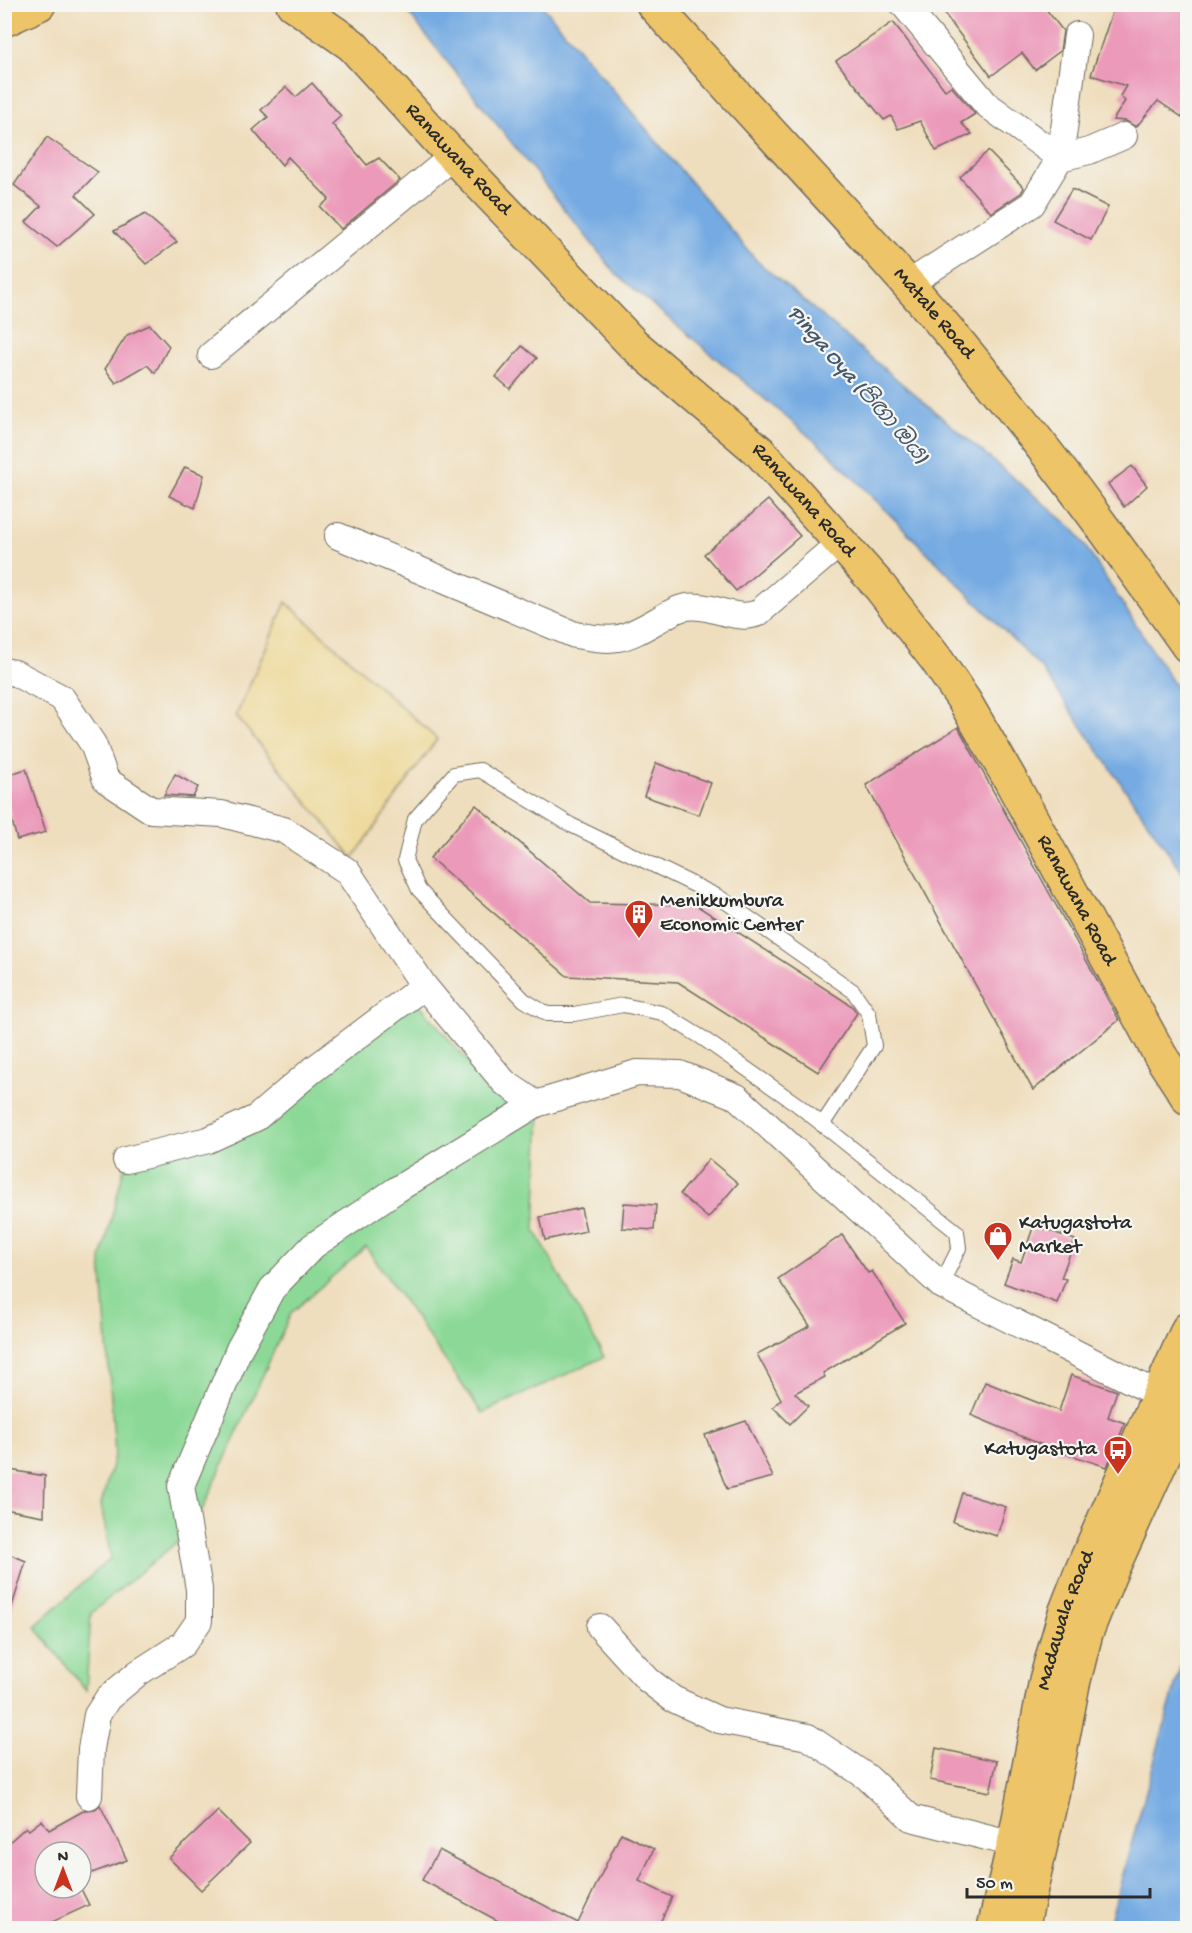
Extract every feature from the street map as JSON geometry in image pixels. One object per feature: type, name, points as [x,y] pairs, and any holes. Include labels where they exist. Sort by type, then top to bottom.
[{"type":"main road","points":[[4,20],[39,4]]},
{"type":"main road","name":"Ranawana Road","points":[[293,4],[352,45],[453,156],[633,344],[760,452],[914,629],[965,702],[1011,781],[1160,1055],[1188,1098]]},
{"type":"main road","name":"Matale Road","points":[[653,4],[908,284],[1063,471],[1188,646]]},
{"type":"main road","name":"Madawala Road","points":[[1022,1929],[1051,1800],[1073,1684],[1086,1634],[1177,1402],[1188,1329]]},
{"type":"main road","name":"Madawala Road","points":[[994,1929],[1014,1844],[1046,1680],[1065,1613],[1081,1572],[1177,1402]]},
{"type":"street","points":[[903,4],[986,104],[1060,158],[1089,151],[1124,136]]},
{"type":"street","points":[[908,284],[1032,204],[1060,158],[1077,35]]},
{"type":"street","points":[[211,355],[453,156]]},
{"type":"street","points":[[338,536],[575,635],[609,640],[626,638],[681,608],[700,606],[747,618],[758,613],[840,543]]},
{"type":"street","points":[[4,671],[15,673],[62,698],[93,744],[106,780],[151,810],[222,814],[284,830],[347,871],[424,986],[504,1082],[536,1104]]},
{"type":"street","points":[[126,1160],[208,1140],[256,1118],[310,1072],[424,986]]},
{"type":"street","points":[[88,1796],[91,1749],[98,1715],[108,1698],[138,1673],[183,1644],[199,1621],[199,1589],[182,1486],[230,1369],[272,1289],[313,1246],[396,1190],[536,1104],[637,1073],[680,1074],[737,1097],[941,1285],[1177,1402]]},
{"type":"street","points":[[600,1627],[648,1680],[673,1700],[719,1720],[808,1737],[867,1777],[911,1818],[1014,1844]]},
{"type":"lane","points":[[822,1125],[873,1046],[869,1014],[852,991],[719,897],[570,825],[480,770],[454,774],[415,819],[405,860],[419,890],[524,1000],[547,1014],[574,1014],[623,1005],[662,1013],[701,1037],[822,1125],[957,1232],[959,1248],[941,1285]]},
{"type":"green space","points":[[415,999],[497,1096],[531,1110],[540,1111],[535,1230],[604,1357],[482,1413],[366,1247],[291,1313],[194,1528],[91,1613],[86,1691],[35,1626],[111,1558],[101,1505],[115,1453],[101,1260],[126,1160],[208,1140]]},
{"type":"sand","points":[[286,602],[437,739],[353,858],[236,716]]},
{"type":"water","name":"Pinga Oya (පිඟා ඔය)","points":[[402,5],[542,5],[757,261],[1075,530],[1187,704],[1187,879],[1042,669],[830,454],[616,274]]},
{"type":"water","points":[[1187,1643],[1187,1928],[1108,1928]]},
{"type":"building","points":[[937,4],[1042,4],[1063,31],[1060,51],[1035,70],[1022,53],[991,76]]},
{"type":"building","points":[[1115,4],[1188,4],[1188,121],[1158,101],[1136,127],[1126,121],[1113,120],[1125,101],[1120,96],[1126,86],[1091,75]]},
{"type":"building","points":[[893,22],[945,90],[951,86],[975,114],[961,123],[972,134],[936,151],[920,121],[898,129],[891,116],[884,120],[836,61]]},
{"type":"building","points":[[312,83],[341,116],[332,124],[367,165],[379,158],[400,180],[341,229],[320,207],[329,199],[288,157],[282,165],[253,130],[268,117],[261,110],[286,87],[296,97]]},
{"type":"building","points":[[47,137],[98,172],[76,195],[95,214],[57,247],[26,222],[41,206],[14,185]]},
{"type":"building","points":[[988,151],[1024,188],[1021,193],[991,213],[960,177]]},
{"type":"building","points":[[1072,189],[1108,207],[1091,240],[1053,220]]},
{"type":"building","points":[[145,214],[177,242],[146,264],[114,231]]},
{"type":"building","points":[[150,325],[169,346],[155,373],[147,365],[116,383],[105,369],[127,335]]},
{"type":"building","points":[[522,346],[537,358],[510,389],[496,377]]},
{"type":"building","points":[[1132,466],[1147,486],[1124,507],[1108,484]]},
{"type":"building","points":[[185,467],[204,475],[195,508],[169,496]]},
{"type":"building","points":[[768,500],[800,536],[736,591],[704,554]]},
{"type":"building","points":[[958,727],[1119,1020],[1033,1090],[866,785]]},
{"type":"building","points":[[656,763],[711,783],[699,815],[644,796]]},
{"type":"building","points":[[26,769],[46,832],[17,840],[4,789],[4,776]]},
{"type":"building","points":[[175,774],[198,787],[193,797],[164,795]]},
{"type":"building","name":"Menikkumbura Economic Center","points":[[476,805],[590,903],[696,905],[852,1006],[857,1013],[818,1072],[678,982],[567,976],[430,858]]},
{"type":"building","points":[[709,1159],[738,1183],[708,1218],[680,1194]]},
{"type":"building","points":[[624,1203],[656,1205],[654,1230],[622,1228]]},
{"type":"building","points":[[581,1208],[586,1231],[545,1240],[540,1217]]},
{"type":"building","points":[[1034,1225],[1075,1240],[1061,1278],[1066,1279],[1057,1303],[1004,1283],[1013,1259],[1021,1262]]},
{"type":"building","points":[[842,1235],[868,1273],[872,1271],[905,1323],[823,1373],[825,1377],[795,1393],[808,1406],[790,1424],[773,1407],[781,1399],[757,1354],[810,1326],[778,1279]]},
{"type":"building","points":[[1071,1375],[1117,1391],[1108,1417],[1125,1423],[1107,1467],[1047,1447],[971,1415],[985,1382],[1059,1411]]},
{"type":"building","points":[[746,1421],[773,1477],[727,1489],[705,1435]]},
{"type":"building","points":[[4,1469],[45,1476],[44,1516],[4,1509]]},
{"type":"building","points":[[962,1493],[1006,1507],[997,1536],[953,1522]]},
{"type":"building","points":[[4,1552],[26,1561],[9,1616],[4,1616]]},
{"type":"building","points":[[936,1748],[997,1761],[990,1792],[930,1780]]},
{"type":"building","points":[[100,1805],[127,1860],[93,1873],[93,1840],[33,1840],[33,1900],[86,1900],[89,1905],[37,1929],[4,1929],[4,1847],[26,1827],[29,1830],[42,1820],[49,1830],[85,1810],[95,1809]]},
{"type":"building","points":[[218,1811],[250,1843],[201,1890],[169,1858]]},
{"type":"building","points":[[621,1833],[654,1849],[639,1881],[672,1897],[657,1929],[513,1929],[422,1880],[439,1850],[578,1923]]},
{"type":"place","name":"Menikkumbura Economic Center","points":[[639,940]]},
{"type":"place","name":"Katugastota Market","points":[[998,1262]]},
{"type":"place","name":"Katugastota","points":[[1118,1476]]}]
